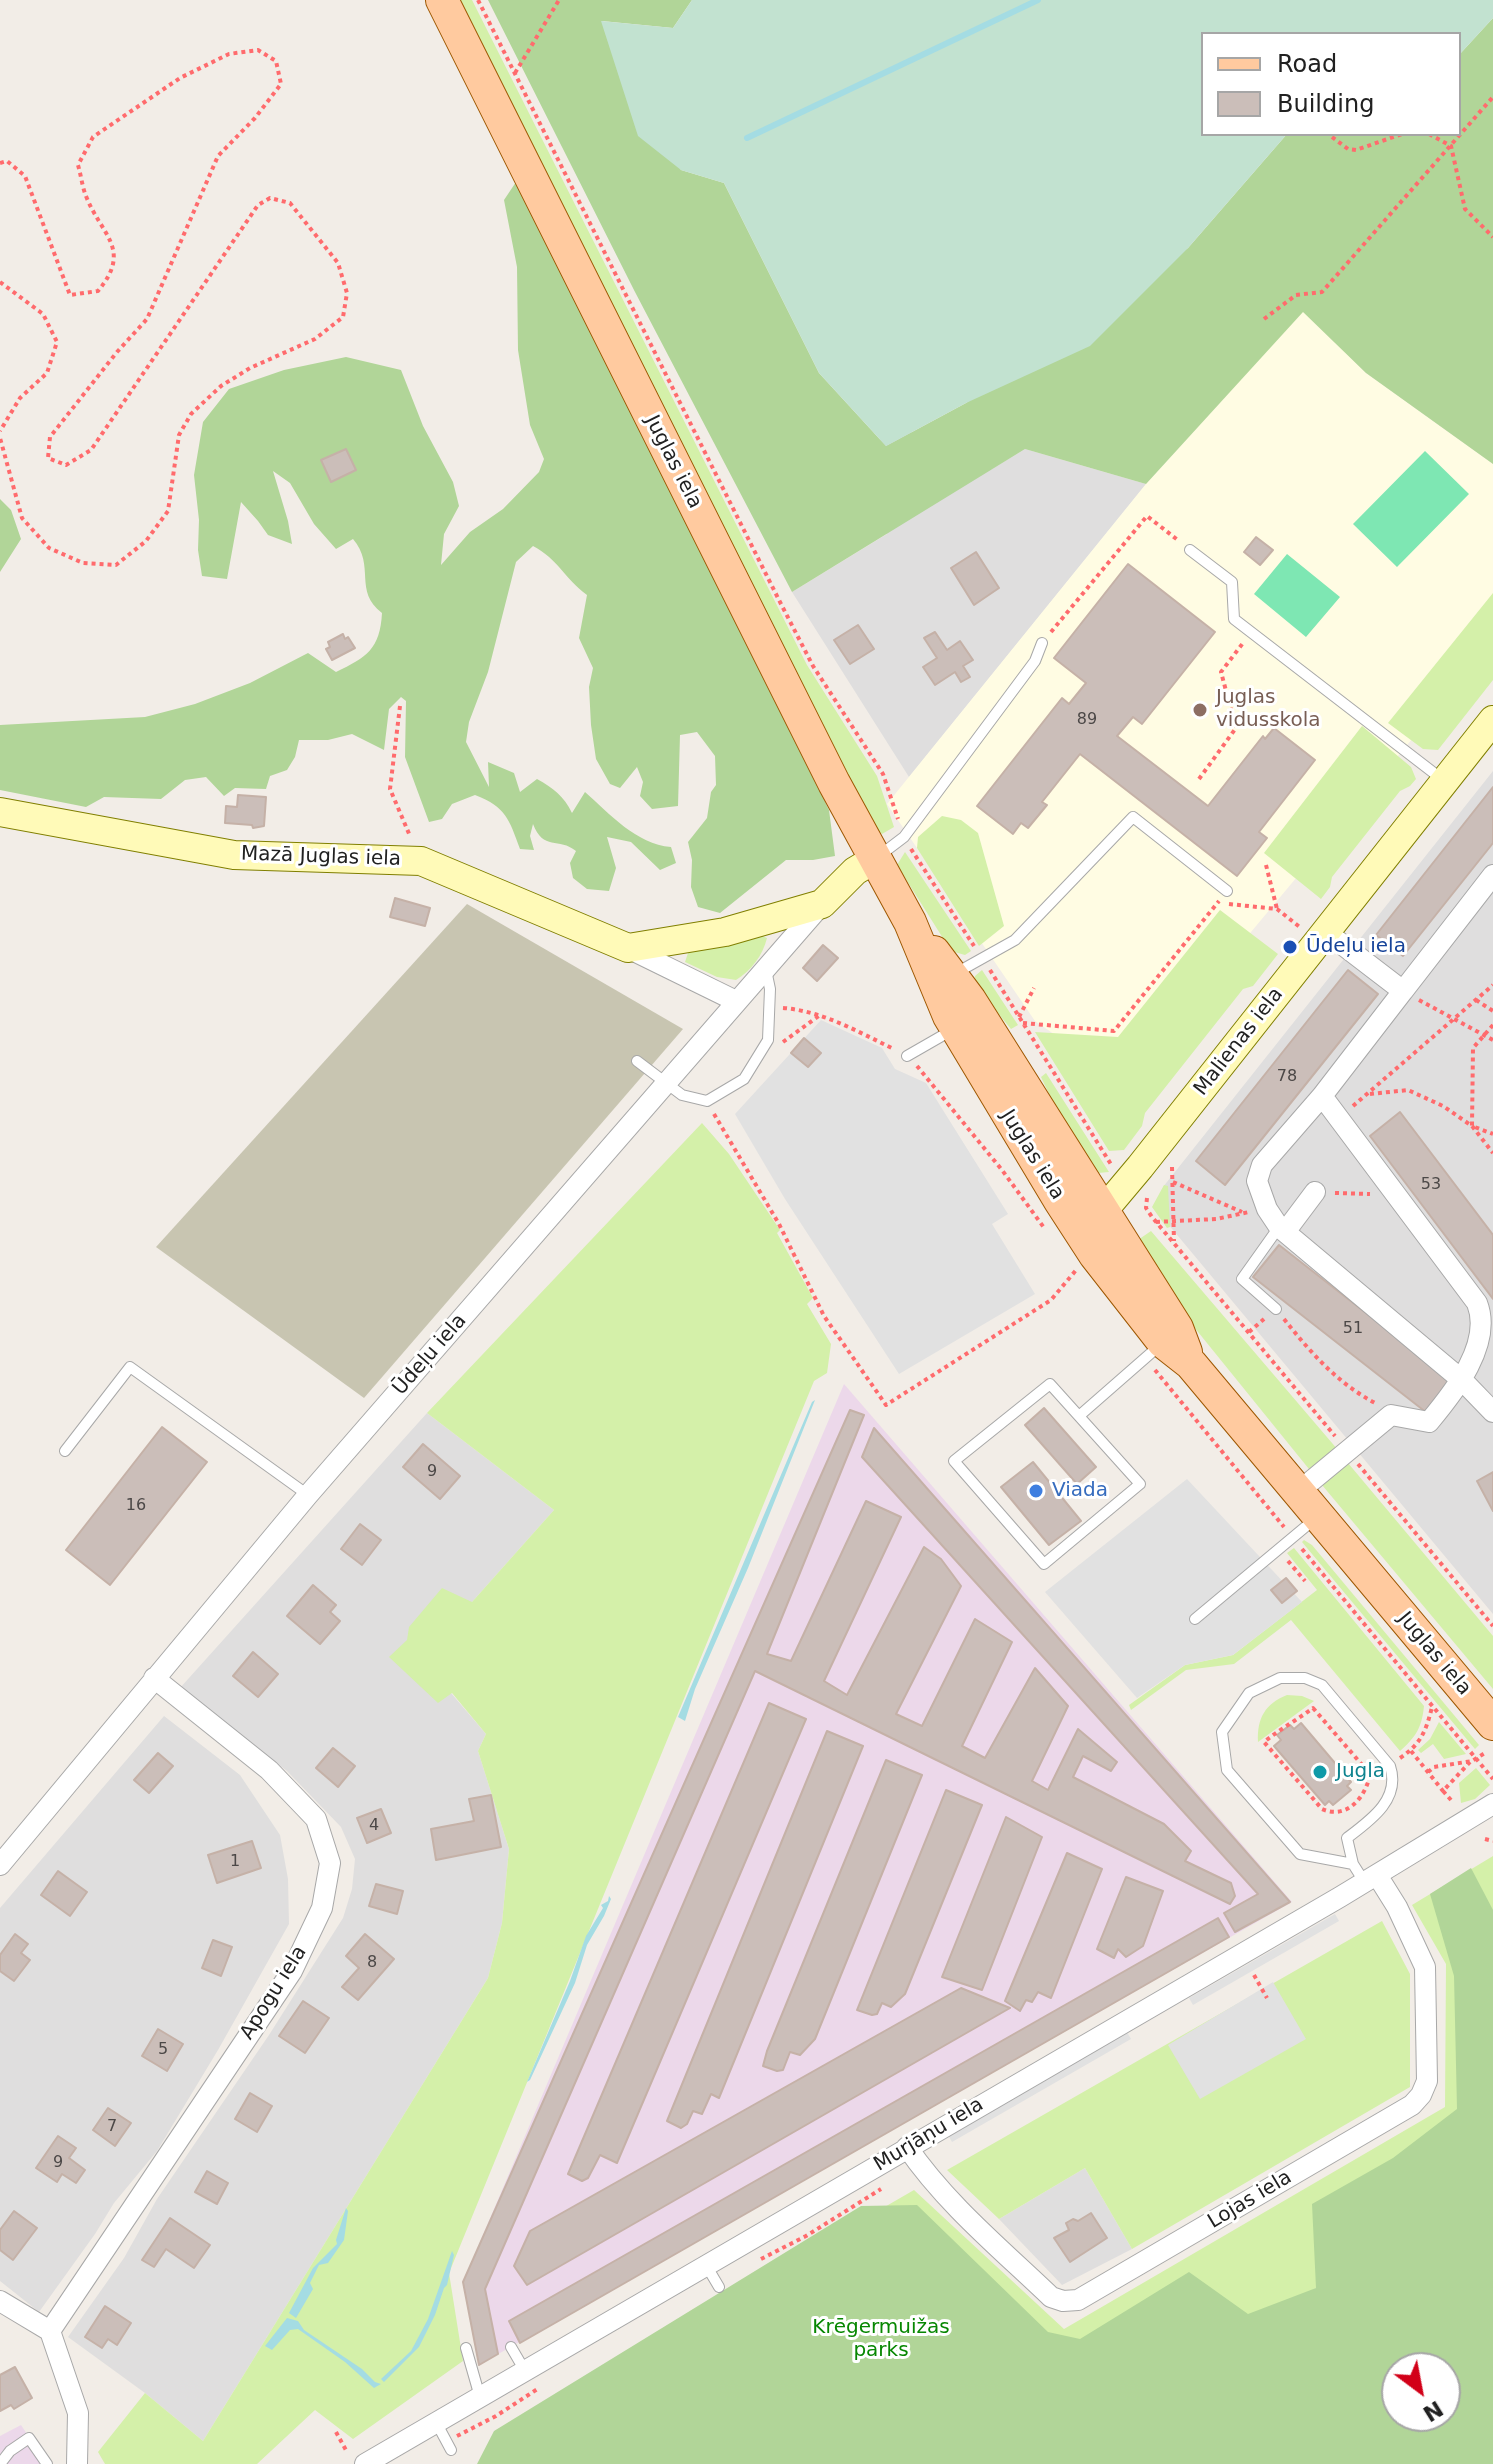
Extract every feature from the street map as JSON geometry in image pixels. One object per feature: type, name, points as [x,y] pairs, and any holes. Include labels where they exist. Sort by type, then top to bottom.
[{"type":"main road","name":"Juglas iela","points":[[442,0],[829,773],[910,922],[955,1028],[1090,1220],[1177,1328],[1191,1364],[1308,1504],[1489,1739]]},
{"type":"main road","name":"Juglas iela","points":[[910,922],[952,975],[1090,1220],[1124,1296],[1154,1350],[1191,1364]]},
{"type":"street","name":"Malienas iela","points":[[1090,1220],[1323,937],[1493,720]]},
{"type":"street","name":"Mazā Juglas iela","points":[[0,812],[234,855],[421,861],[628,948],[736,1001]]},
{"type":"street","name":"Ūdeļu iela","points":[[0,1865],[308,1495],[736,1001],[822,904],[855,871],[875,859]]},
{"type":"street","points":[[1493,875],[1322,1096],[1262,1165],[1257,1181],[1267,1209],[1282,1230],[1463,1381],[1493,1412]]},
{"type":"street","points":[[628,948],[725,932],[822,904]]},
{"type":"street","points":[[1323,937],[1403,991]]},
{"type":"street","points":[[1308,1504],[1347,1450],[1391,1415],[1429,1422],[1463,1381],[1478,1357],[1486,1331],[1483,1312],[1322,1096]]},
{"type":"street","points":[[1282,1230],[1315,1192]]},
{"type":"street","name":"Apogu iela","points":[[50,2331],[292,1971],[322,1908],[330,1863],[316,1819],[269,1770],[154,1678]]},
{"type":"street","name":"Murjāņu iela","points":[[356,2458],[436,2422],[480,2397],[1371,1879],[1493,1804]]},
{"type":"street","name":"Lojas iela","points":[[907,2147],[934,2183],[987,2236],[1051,2297],[1063,2301],[1078,2300],[1188,2237],[1412,2105],[1421,2095],[1427,2081],[1425,1967],[1397,1907],[1371,1879]]},
{"type":"street","points":[[0,2301],[50,2331],[78,2413],[77,2464]]},
{"type":"lane","points":[[1190,550],[1232,582],[1234,619],[1444,781]]},
{"type":"lane","points":[[875,859],[904,837],[1035,661],[1042,643]]},
{"type":"lane","points":[[952,975],[1015,940],[1133,817],[1227,891]]},
{"type":"lane","points":[[637,1061],[682,1095],[707,1101],[744,1079],[768,1040],[770,989],[766,968]]},
{"type":"lane","points":[[907,1056],[955,1028]]},
{"type":"lane","points":[[1276,1309],[1242,1279],[1282,1230]]},
{"type":"lane","points":[[1079,1416],[1154,1350]]},
{"type":"lane","points":[[65,1451],[130,1367],[308,1495]]},
{"type":"lane","points":[[1050,1384],[1079,1416],[1140,1484],[1044,1564],[954,1461],[1050,1384]]},
{"type":"lane","points":[[1195,1619],[1293,1538],[1308,1504]]},
{"type":"lane","points":[[1353,1864],[1347,1838],[1385,1806],[1394,1779],[1390,1766],[1322,1685],[1305,1678],[1280,1678],[1249,1693],[1222,1732],[1227,1770],[1300,1854],[1353,1864],[1371,1879]]},
{"type":"lane","points":[[706,2265],[719,2287]]},
{"type":"lane","points":[[511,2347],[525,2371]]},
{"type":"lane","points":[[466,2348],[480,2397]]},
{"type":"lane","points":[[436,2422],[451,2450]]},
{"type":"lane","points":[[0,2464],[10,2451],[29,2438],[47,2464]]},
{"type":"path","points":[[478,0],[813,666],[883,774],[904,837],[1114,1169]]},
{"type":"path","points":[[515,73],[559,0]]},
{"type":"path","points":[[0,163],[7,161],[25,176],[70,295],[98,291],[112,275],[114,249],[86,196],[78,165],[93,137],[180,78],[229,54],[258,50],[276,61],[281,84],[255,118],[218,156],[147,319],[50,437],[48,458],[66,465],[91,450],[258,205],[270,198],[290,203],[338,263],[347,293],[343,317],[315,339],[250,368],[221,386],[191,414],[179,435],[168,511],[146,541],[116,565],[83,563],[49,548],[22,518],[0,438]]},
{"type":"path","points":[[1461,134],[1493,97]]},
{"type":"path","points":[[1332,137],[1348,149],[1356,150],[1396,136]]},
{"type":"path","points":[[1433,136],[1451,146],[1465,209],[1493,237]]},
{"type":"path","points":[[1264,319],[1296,295],[1322,292],[1460,136]]},
{"type":"path","points":[[0,282],[43,314],[57,342],[47,373],[20,398],[0,431]]},
{"type":"path","points":[[1042,643],[1147,516],[1190,550]]},
{"type":"path","points":[[1199,779],[1236,728],[1221,672],[1251,632]]},
{"type":"path","points":[[400,706],[390,789],[421,861]]},
{"type":"path","points":[[1266,865],[1277,909]]},
{"type":"path","points":[[1023,1023],[1114,1031],[1221,899],[1232,906],[1277,909],[1323,937]]},
{"type":"path","points":[[1338,1117],[1493,985]]},
{"type":"path","points":[[1019,1017],[1034,988]]},
{"type":"path","points":[[1403,991],[1493,1040]]},
{"type":"path","points":[[1476,1000],[1493,1011]]},
{"type":"path","points":[[776,1047],[820,1015]]},
{"type":"path","points":[[1493,1025],[1473,1048],[1472,1126],[1493,1153]]},
{"type":"path","points":[[1368,1094],[1408,1090],[1443,1106],[1472,1126],[1493,1134]]},
{"type":"path","points":[[707,1101],[779,1224],[824,1316],[886,1405],[1051,1300],[1081,1264]]},
{"type":"path","points":[[1172,1167],[1174,1243]]},
{"type":"path","points":[[1173,1182],[1244,1213]]},
{"type":"path","points":[[1315,1192],[1396,1195]]},
{"type":"path","points":[[1147,1198],[1146,1208],[1156,1222],[1493,1626]]},
{"type":"path","points":[[1156,1222],[1216,1219],[1267,1209]]},
{"type":"path","points":[[1249,1332],[1276,1309],[1314,1358],[1358,1394],[1391,1415]]},
{"type":"path","points":[[1154,1350],[1293,1538],[1473,1759],[1493,1779]]},
{"type":"path","points":[[1278,1550],[1305,1581]]},
{"type":"path","points":[[1404,1756],[1427,1730],[1432,1707]]},
{"type":"path","points":[[1313,1708],[1370,1774],[1368,1789],[1359,1800],[1342,1813],[1332,1814],[1322,1809],[1264,1742],[1288,1722],[1299,1719],[1313,1708]]},
{"type":"path","points":[[1443,1791],[1489,1739]]},
{"type":"path","points":[[1411,1751],[1451,1800]]},
{"type":"path","points":[[1428,1772],[1434,1767],[1473,1759]]},
{"type":"path","points":[[1485,1839],[1493,1841]]},
{"type":"path","points":[[1254,1975],[1267,1998]]},
{"type":"path","points":[[336,2432],[356,2458]]},
{"type":"shaded area","name":"Juglas vidusskola","points":[[1303,311],[1366,373],[1493,464],[1493,642],[1125,1083],[1035,1021],[887,804],[1146,484]]},
{"type":"shaded area","points":[[897,425],[990,470],[1025,449],[1146,484],[909,777],[792,592],[887,534],[851,463]]},
{"type":"shaded area","points":[[1493,771],[1493,1614],[1158,1212],[1163,1187]]},
{"type":"shaded area","points":[[467,904],[683,1029],[364,1398],[156,1247]]},
{"type":"shaded area","points":[[821,1020],[882,1048],[895,1069],[926,1083],[1008,1214],[992,1224],[1035,1294],[899,1374],[785,1199],[735,1114]]},
{"type":"shaded area","points":[[844,1384],[1292,1902],[479,2365],[463,2282]]},
{"type":"shaded area","points":[[427,1413],[554,1510],[472,1602],[451,1693],[486,1734],[478,1751],[509,1849],[502,1923],[488,1978],[203,2441],[145,2393],[68,2337],[124,2258],[157,2199],[269,2035],[343,1918],[352,1889],[355,1859],[341,1827],[287,1771],[180,1688]]},
{"type":"shaded area","points":[[1187,1479],[1302,1602],[1233,1655],[1185,1665],[1137,1698],[1045,1592]]},
{"type":"shaded area","points":[[164,1716],[240,1775],[280,1835],[288,1879],[289,1924],[157,2151],[114,2203],[39,2312],[0,2281],[0,1908]]},
{"type":"shaded area","points":[[1335,1914],[1339,1921],[1193,2005],[1189,1998]]},
{"type":"shaded area","points":[[1273,1982],[1306,2039],[1200,2099],[1168,2045]]},
{"type":"shaded area","points":[[1127,2032],[1131,2039],[952,2142],[948,2135]]},
{"type":"shaded area","points":[[1085,2168],[1132,2249],[1062,2285],[999,2219]]},
{"type":"shaded area","points":[[21,2425],[47,2464],[0,2464],[0,2436]]},
{"type":"green space","points":[[457,0],[472,0],[807,665],[877,776],[894,827],[882,834],[874,828],[804,700]]},
{"type":"green space","points":[[488,0],[692,0],[673,28],[602,21],[681,170],[724,183],[819,373],[886,446],[966,403],[1188,248],[1285,136],[1461,136],[1461,53],[1493,18],[1493,464],[1366,373],[1303,312],[1146,484],[1025,449],[792,592],[635,292]]},
{"type":"green space","points":[[692,0],[1493,0],[1493,18],[1461,53],[1461,32],[1201,32],[1201,136],[1285,136],[1188,248],[1090,346],[966,403],[886,446],[819,373],[724,183],[681,170],[638,136],[601,21],[673,28]]},
{"type":"green space","points":[[518,179],[562,258],[829,810],[835,856],[786,860],[720,913],[698,907],[691,887],[692,860],[688,842],[707,818],[711,792],[716,785],[715,756],[697,732],[680,735],[678,806],[652,809],[640,796],[643,782],[637,767],[620,788],[610,784],[596,759],[589,687],[593,668],[579,638],[587,595],[549,557],[533,546],[516,562],[488,672],[469,722],[466,742],[489,787],[488,762],[514,773],[520,792],[537,779],[543,782],[562,797],[572,813],[585,792],[635,834],[658,845],[671,847],[676,863],[660,870],[631,842],[607,837],[616,868],[609,891],[587,889],[573,878],[570,863],[576,851],[542,838],[533,824],[530,836],[534,850],[520,849],[500,809],[475,795],[452,804],[442,819],[429,822],[405,757],[406,701],[401,697],[389,709],[384,750],[352,734],[328,740],[299,740],[295,757],[287,770],[270,776],[266,789],[235,788],[224,796],[206,777],[185,780],[161,799],[104,797],[86,807],[0,790],[0,725],[145,717],[195,704],[250,683],[308,653],[336,672],[356,662],[375,644],[382,613],[368,596],[360,549],[353,539],[336,549],[314,524],[290,483],[273,471],[292,544],[268,535],[241,502],[227,579],[202,576],[194,475],[203,422],[229,389],[284,370],[346,357],[401,370],[423,426],[453,482],[459,506],[444,534],[441,565],[470,532],[503,509],[539,472],[544,459],[530,425],[518,350],[517,267],[504,200]]},
{"type":"green space","points":[[1425,451],[1469,494],[1397,567],[1353,524]]},
{"type":"green space","points":[[0,499],[11,510],[21,539],[0,572]]},
{"type":"green space","points":[[1287,554],[1340,597],[1306,637],[1254,594]]},
{"type":"green space","points":[[1493,593],[1493,680],[1438,750],[1423,749],[1388,723]]},
{"type":"green space","points":[[1362,726],[1411,767],[1416,779],[1400,791],[1332,877],[1330,887],[1321,899],[1264,853]]},
{"type":"green space","points":[[942,816],[961,820],[978,833],[1004,926],[979,946],[917,848],[918,837]]},
{"type":"green space","points":[[905,852],[971,951],[965,955],[951,951],[897,865]]},
{"type":"green space","points":[[1220,910],[1278,954],[1253,986],[1243,989],[1145,1113],[1142,1126],[1124,1150],[1109,1151],[1035,1032],[1118,1037]]},
{"type":"green space","points":[[758,934],[767,938],[763,950],[751,967],[736,980],[717,977],[685,962],[690,947]]},
{"type":"green space","points":[[982,970],[1018,1025],[1011,1029],[973,983]]},
{"type":"green space","points":[[1046,1073],[1109,1172],[1098,1173],[1071,1140],[1041,1077]]},
{"type":"green space","points":[[702,1123],[729,1154],[780,1230],[777,1233],[813,1298],[807,1304],[831,1344],[827,1373],[814,1381],[449,2273],[463,2361],[353,2439],[315,2410],[257,2464],[105,2464],[98,2452],[145,2393],[203,2441],[488,1978],[502,1923],[509,1849],[478,1751],[486,1734],[452,1693],[438,1703],[389,1657],[407,1640],[409,1627],[442,1588],[472,1602],[554,1510],[427,1413]]},
{"type":"green space","points":[[1164,1185],[1168,1186],[1170,1227],[1167,1228],[1152,1207]]},
{"type":"green space","points":[[1151,1231],[1338,1450],[1313,1474],[1194,1327],[1135,1242]]},
{"type":"green space","points":[[1348,1463],[1493,1636],[1493,1689],[1322,1485]]},
{"type":"green space","points":[[1304,1540],[1312,1545],[1479,1745],[1475,1749],[1302,1542]]},
{"type":"green space","points":[[1294,1548],[1424,1706],[1420,1726],[1406,1746],[1400,1751],[1291,1620],[1234,1664],[1186,1670],[1131,1710],[1129,1705],[1185,1665],[1233,1655],[1317,1590],[1287,1553]]},
{"type":"green space","points":[[1287,1695],[1314,1701],[1258,1742],[1264,1713]]},
{"type":"green space","points":[[1439,1722],[1466,1754],[1444,1759],[1433,1744],[1421,1753],[1418,1750],[1430,1739]]},
{"type":"green space","points":[[1476,1768],[1490,1785],[1475,1799],[1461,1803],[1459,1783]]},
{"type":"green space","points":[[1493,1856],[1493,2185],[1048,2444],[831,2238],[914,2190],[1064,2329],[1445,2107],[1446,1964],[1412,1905]]},
{"type":"green space","name":"Krēgermuižas parks","points":[[1471,1868],[1493,1910],[1493,2464],[477,2464],[494,2431],[861,2206],[917,2205],[1048,2332],[1080,2339],[1189,2272],[1248,2314],[1316,2288],[1312,2204],[1393,2158],[1457,2109],[1454,1976],[1430,1894]]},
{"type":"green space","points":[[1382,1921],[1410,1974],[1410,2087],[1132,2249],[1085,2168],[999,2219],[947,2170]]},
{"type":"water","points":[[815,1400],[748,1568],[695,1689],[685,1721],[678,1717]]},
{"type":"water","points":[[609,1896],[611,1899],[587,1945],[575,1983],[527,2082],[586,1936],[603,1908],[601,1905],[608,1901]]},
{"type":"water","points":[[346,2208],[344,2240],[328,2263],[319,2265],[310,2283],[313,2289],[296,2318],[289,2313],[313,2268],[337,2244]]},
{"type":"water","points":[[452,2251],[454,2255],[447,2285],[419,2347],[384,2382],[381,2379],[411,2351],[428,2319]]},
{"type":"water","points":[[287,2318],[298,2321],[304,2330],[381,2384],[374,2388],[345,2362],[298,2329],[290,2330],[272,2350],[265,2346]]},
{"type":"building","points":[[346,449],[356,470],[331,482],[321,460]]},
{"type":"building","points":[[1256,537],[1273,550],[1260,565],[1244,552]]},
{"type":"building","points":[[976,552],[999,588],[974,605],[951,568]]},
{"type":"building","points":[[1128,564],[1215,632],[1142,724],[1133,717],[1117,736],[1208,806],[1263,736],[1265,739],[1274,728],[1315,760],[1259,832],[1267,838],[1237,876],[1080,754],[1042,802],[1047,805],[1028,828],[1021,823],[1013,834],[977,806],[1062,698],[1069,704],[1086,683],[1054,658]]},
{"type":"building","points":[[858,625],[874,649],[850,664],[834,640]]},
{"type":"building","points":[[935,632],[947,650],[960,641],[973,660],[963,666],[970,677],[961,682],[955,672],[935,685],[923,667],[937,658],[924,638]]},
{"type":"building","points":[[343,634],[355,648],[332,660],[326,649],[330,647],[328,642]]},
{"type":"building","points":[[1493,787],[1493,843],[1403,956],[1376,935]]},
{"type":"building","points":[[238,795],[266,797],[264,826],[253,828],[252,825],[225,823],[226,806],[237,807]]},
{"type":"building","points":[[395,898],[430,908],[425,926],[390,917]]},
{"type":"building","points":[[823,945],[838,958],[817,981],[803,968]]},
{"type":"building","points":[[1348,970],[1378,994],[1225,1185],[1196,1161]]},
{"type":"building","points":[[804,1038],[821,1053],[808,1067],[791,1053]]},
{"type":"building","points":[[1400,1112],[1493,1235],[1493,1299],[1370,1136]]},
{"type":"building","points":[[1279,1245],[1453,1381],[1427,1413],[1253,1277]]},
{"type":"building","points":[[1044,1408],[1096,1467],[1077,1484],[1025,1425]]},
{"type":"building","points":[[850,1410],[864,1415],[767,1654],[791,1661],[866,1501],[901,1517],[824,1681],[847,1695],[924,1547],[941,1559],[961,1586],[896,1714],[922,1726],[975,1619],[1012,1642],[962,1746],[985,1758],[1035,1668],[1068,1706],[1032,1781],[1048,1790],[1078,1729],[1117,1762],[1111,1771],[1083,1756],[1073,1777],[1164,1824],[1191,1851],[1185,1861],[1231,1883],[1235,1896],[1230,1904],[755,1671],[485,2289],[498,2354],[479,2365],[463,2282]]},
{"type":"building","points":[[162,1427],[207,1462],[110,1585],[66,1550]]},
{"type":"building","points":[[874,1428],[1290,1902],[1235,1932],[1224,1913],[1258,1894],[862,1457]]},
{"type":"building","points":[[423,1444],[460,1476],[440,1499],[403,1467]]},
{"type":"building","points":[[1033,1462],[1081,1521],[1049,1545],[1001,1487]]},
{"type":"building","points":[[1493,1472],[1493,1511],[1477,1481]]},
{"type":"building","points":[[360,1524],[381,1540],[362,1565],[341,1549]]},
{"type":"building","points":[[1286,1578],[1297,1591],[1282,1603],[1271,1590]]},
{"type":"building","points":[[313,1585],[336,1605],[330,1612],[340,1621],[320,1644],[287,1616]]},
{"type":"building","points":[[253,1652],[278,1674],[258,1697],[233,1676]]},
{"type":"building","points":[[769,1703],[806,1719],[617,2163],[600,2155],[588,2178],[582,2181],[568,2174]]},
{"type":"building","name":"Jugla","points":[[1301,1723],[1351,1782],[1347,1786],[1351,1790],[1333,1805],[1329,1801],[1325,1805],[1274,1746],[1281,1740],[1277,1735],[1290,1725],[1294,1729]]},
{"type":"building","points":[[827,1731],[863,1746],[719,2098],[711,2094],[702,2114],[693,2111],[687,2124],[681,2128],[667,2121]]},
{"type":"building","points":[[333,1748],[355,1766],[338,1787],[316,1768]]},
{"type":"building","points":[[158,1753],[173,1766],[149,1793],[134,1780]]},
{"type":"building","points":[[886,1760],[922,1775],[815,2039],[800,2055],[790,2052],[783,2070],[763,2066],[767,2051]]},
{"type":"building","points":[[946,1790],[982,1805],[905,1994],[891,2007],[882,2003],[877,2014],[857,2010]]},
{"type":"building","points":[[491,1795],[501,1847],[436,1860],[431,1829],[474,1821],[469,1799]]},
{"type":"building","points":[[381,1809],[391,1833],[367,1843],[357,1818]]},
{"type":"building","points":[[1006,1817],[1042,1837],[982,1990],[942,1977]]},
{"type":"building","points":[[252,1841],[261,1868],[217,1883],[208,1855]]},
{"type":"building","points":[[1067,1853],[1102,1869],[1051,1998],[1038,1992],[1032,2002],[1026,2000],[1020,2011],[1005,2001]]},
{"type":"building","points":[[58,1871],[87,1892],[70,1916],[41,1895]]},
{"type":"building","points":[[1126,1877],[1163,1891],[1143,1946],[1126,1957],[1118,1949],[1114,1958],[1097,1949]]},
{"type":"building","points":[[376,1884],[403,1891],[397,1914],[369,1906]]},
{"type":"building","points":[[1218,1918],[1229,1937],[520,2343],[509,2321]]},
{"type":"building","points":[[15,1934],[28,1944],[21,1953],[30,1960],[14,1981],[0,1971],[0,1955]]},
{"type":"building","points":[[365,1934],[394,1959],[358,2000],[342,1987],[359,1968],[346,1956]]},
{"type":"building","points":[[213,1940],[232,1947],[221,1976],[202,1968]]},
{"type":"building","points":[[961,1988],[1010,2008],[527,2285],[514,2266],[530,2231]]},
{"type":"building","points":[[303,2001],[329,2018],[305,2053],[279,2036]]},
{"type":"building","points":[[158,2029],[183,2044],[167,2071],[142,2056]]},
{"type":"building","points":[[250,2093],[272,2106],[257,2132],[235,2119]]},
{"type":"building","points":[[108,2108],[131,2123],[115,2146],[93,2130]]},
{"type":"building","points":[[58,2136],[76,2148],[69,2158],[85,2170],[76,2183],[62,2174],[57,2182],[36,2168]]},
{"type":"building","points":[[207,2171],[228,2183],[217,2204],[195,2192]]},
{"type":"building","points":[[14,2211],[37,2228],[13,2260],[0,2250],[0,2230]]},
{"type":"building","points":[[1091,2213],[1107,2238],[1070,2262],[1054,2238],[1069,2230],[1066,2223],[1073,2219],[1078,2221]]},
{"type":"building","points":[[170,2218],[210,2245],[194,2268],[166,2249],[154,2267],[142,2260]]},
{"type":"building","points":[[105,2306],[131,2323],[117,2345],[108,2339],[102,2348],[85,2337]]},
{"type":"building","points":[[15,2367],[32,2398],[14,2409],[11,2405],[0,2411],[0,2375]]},
{"type":"waterway","points":[[747,138],[1038,0]]},
{"type":"place","name":"Juglas vidusskola","points":[[1200,710]]},
{"type":"place","name":"Ūdeļu iela","points":[[1290,947]]},
{"type":"place","name":"Viada","points":[[1036,1491]]},
{"type":"place","name":"Jugla","points":[[1320,1772]]}]
